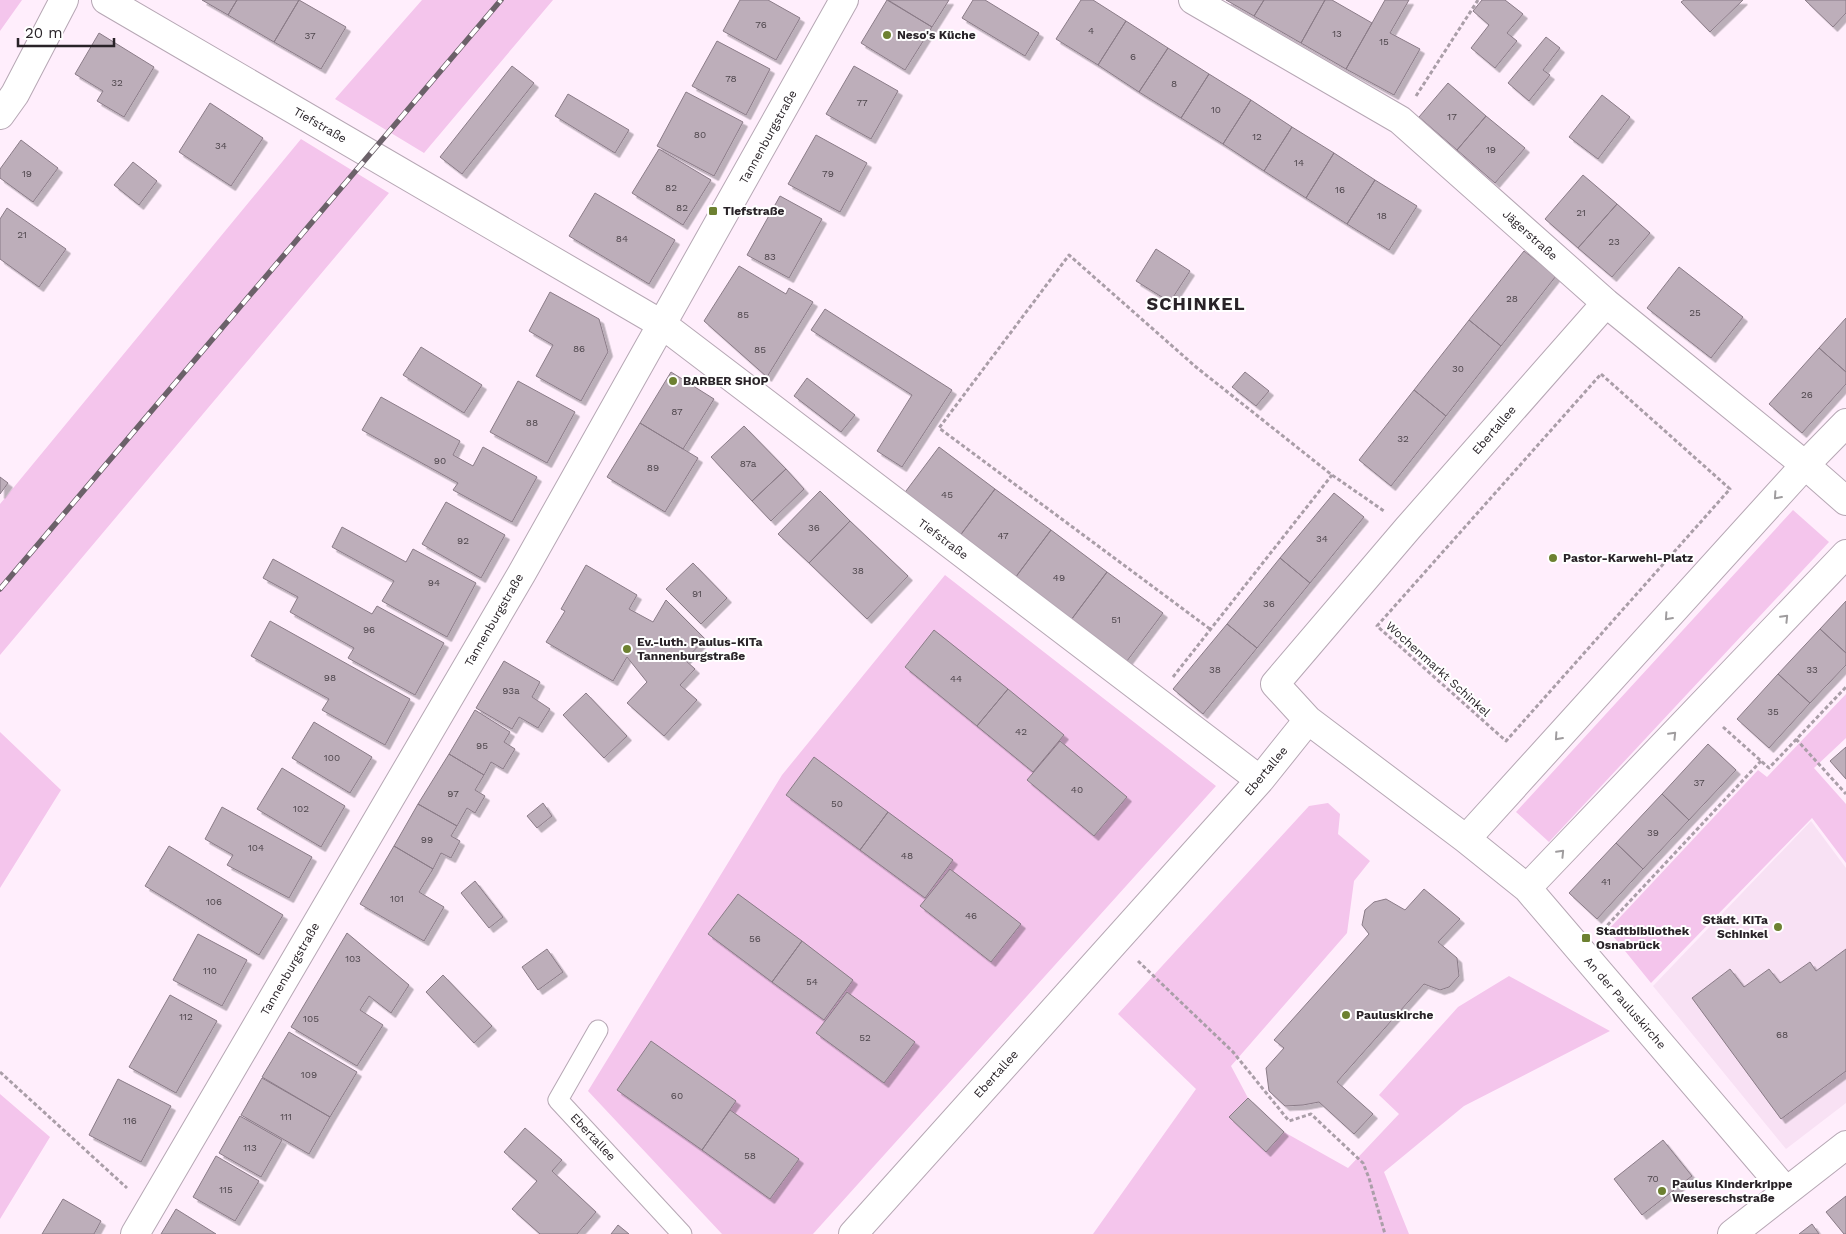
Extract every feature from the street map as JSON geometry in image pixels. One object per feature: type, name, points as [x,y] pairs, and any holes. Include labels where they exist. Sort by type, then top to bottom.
[{"type":"street","points":[[0,115],[14,94],[64,0]]},
{"type":"street","name":"Tiefstraße","points":[[106,0],[663,325],[1260,780]]},
{"type":"street","name":"Tannenburgstraße","points":[[135,1234],[517,582],[844,0]]},
{"type":"street","name":"Jägerstraße","points":[[1193,0],[1400,120],[1606,303],[1805,465],[1846,501]]},
{"type":"street","name":"Ebertallee","points":[[853,1234],[1260,780],[1308,720],[1275,684],[1408,528],[1606,303]]},
{"type":"street","points":[[1466,839],[1846,422]]},
{"type":"street","points":[[1527,888],[1846,554]]},
{"type":"street","name":"An der Pauluskirche","points":[[1308,720],[1466,839],[1527,888],[1786,1191]]},
{"type":"street","points":[[1732,1234],[1846,1145]]},
{"type":"lane","name":"Ebertallee","points":[[598,1030],[558,1100],[682,1234]]},
{"type":"path","points":[[1400,120],[1478,0]]},
{"type":"path","points":[[1210,629],[939,428],[1069,255],[1196,367],[1332,475],[1408,528]]},
{"type":"path","name":"Wochenmarkt Schinkel","points":[[1601,374],[1730,489],[1506,741],[1377,626],[1601,374]]},
{"type":"path","points":[[1154,701],[1332,475]]},
{"type":"path","points":[[1700,706],[1769,768],[1846,687]]},
{"type":"path","points":[[1796,739],[1846,794]]},
{"type":"path","points":[[1582,953],[1761,761]]},
{"type":"path","points":[[1116,940],[1232,1052],[1289,1121],[1311,1114],[1362,1163],[1369,1178],[1385,1234]]},
{"type":"path","points":[[0,1072],[150,1209]]},
{"type":"shaded area","points":[[0,0],[22,0],[0,31]]},
{"type":"shaded area","points":[[422,0],[553,0],[424,153],[335,99]]},
{"type":"shaded area","points":[[301,139],[389,193],[0,655],[0,504]]},
{"type":"shaded area","points":[[1793,510],[1829,542],[1549,842],[1516,812]]},
{"type":"shaded area","points":[[945,575],[1216,786],[813,1234],[722,1234],[588,1091],[782,775]]},
{"type":"shaded area","points":[[1846,694],[1846,738],[1814,768],[1846,804],[1846,863],[1812,818],[1651,983],[1608,930],[1758,770],[1767,777]]},
{"type":"shaded area","points":[[0,732],[61,790],[0,888]]},
{"type":"shaded area","points":[[1328,803],[1340,814],[1338,834],[1370,861],[1354,881],[1347,933],[1231,1066],[1248,1098],[1229,1117],[1265,1151],[1284,1132],[1348,1168],[1399,1114],[1379,1095],[1458,1007],[1509,976],[1610,1031],[1464,1106],[1384,1172],[1409,1234],[1093,1234],[1196,1089],[1118,1014],[1309,806]]},
{"type":"shaded area","name":"Städt. KiTa Schinkel","points":[[1811,821],[1846,868],[1846,1103],[1786,1149],[1653,986]]},
{"type":"shaded area","points":[[0,1094],[50,1137],[0,1219]]},
{"type":"building","points":[[202,0],[237,0],[228,15]]},
{"type":"building","points":[[237,0],[299,0],[274,42],[228,15]]},
{"type":"building","points":[[299,0],[346,27],[321,69],[274,42]]},
{"type":"building","points":[[740,0],[768,0],[800,18],[776,60],[723,31]]},
{"type":"building","points":[[887,0],[932,27],[905,70],[861,43]]},
{"type":"building","points":[[888,0],[949,0],[932,27]]},
{"type":"building","points":[[973,0],[985,0],[1039,33],[1025,56],[962,18]]},
{"type":"building","points":[[1081,0],[1093,0],[1126,21],[1098,65],[1056,39]]},
{"type":"building","points":[[1226,0],[1264,0],[1254,16]]},
{"type":"building","points":[[1264,0],[1325,0],[1301,43],[1254,16]]},
{"type":"building","points":[[1325,0],[1332,0],[1372,23],[1346,69],[1301,43]]},
{"type":"building","points":[[1385,0],[1409,0],[1390,33],[1420,49],[1394,95],[1346,69]]},
{"type":"building","points":[[1482,0],[1505,0],[1523,14],[1507,33],[1517,41],[1495,68],[1471,48],[1489,25],[1473,11]]},
{"type":"building","points":[[1684,0],[1743,0],[1710,32],[1681,2]]},
{"type":"building","points":[[1805,0],[1846,0],[1846,13],[1833,27]]},
{"type":"building","points":[[1126,21],[1168,48],[1139,92],[1098,65]]},
{"type":"building","points":[[99,33],[154,67],[124,117],[97,101],[103,91],[75,74]]},
{"type":"building","points":[[1546,37],[1560,48],[1543,70],[1550,75],[1529,101],[1508,83]]},
{"type":"building","points":[[717,41],[770,69],[746,115],[692,86]]},
{"type":"building","points":[[1168,48],[1209,74],[1181,118],[1139,92]]},
{"type":"building","points":[[512,66],[534,83],[462,174],[440,157]]},
{"type":"building","points":[[854,66],[898,91],[871,139],[826,114]]},
{"type":"building","points":[[1209,74],[1251,100],[1223,144],[1181,118]]},
{"type":"building","points":[[1448,83],[1486,116],[1457,150],[1419,117]]},
{"type":"building","points":[[686,92],[743,122],[714,176],[657,146]]},
{"type":"building","points":[[568,94],[629,130],[615,153],[555,116]]},
{"type":"building","points":[[1602,95],[1630,117],[1598,159],[1569,137]]},
{"type":"building","points":[[1251,100],[1292,127],[1264,171],[1223,144]]},
{"type":"building","points":[[210,103],[263,138],[231,186],[179,152]]},
{"type":"building","points":[[1486,116],[1525,148],[1495,183],[1457,150]]},
{"type":"building","points":[[1292,127],[1334,153],[1306,198],[1264,171]]},
{"type":"building","points":[[816,135],[867,163],[840,212],[788,184]]},
{"type":"building","points":[[21,140],[58,168],[33,202],[0,178],[0,169]]},
{"type":"building","points":[[659,149],[711,180],[683,225],[632,193]]},
{"type":"building","points":[[1334,153],[1375,180],[1347,224],[1306,198]]},
{"type":"building","points":[[133,162],[157,181],[139,205],[114,185]]},
{"type":"building","points":[[1583,175],[1617,204],[1578,248],[1545,219]]},
{"type":"building","points":[[1375,180],[1417,206],[1389,250],[1347,224]]},
{"type":"building","points":[[595,193],[675,240],[649,284],[569,236]]},
{"type":"building","points":[[780,196],[822,219],[789,278],[747,255]]},
{"type":"building","points":[[1617,204],[1650,233],[1612,277],[1578,248]]},
{"type":"building","points":[[7,208],[66,249],[39,287],[0,259],[0,219]]},
{"type":"building","points":[[1156,249],[1190,271],[1170,302],[1136,281]]},
{"type":"building","points":[[1524,251],[1556,276],[1501,346],[1469,320]]},
{"type":"building","points":[[739,266],[786,294],[789,288],[813,302],[767,377],[704,321]]},
{"type":"building","points":[[1679,267],[1743,317],[1711,358],[1647,308]]},
{"type":"building","points":[[550,292],[599,319],[608,352],[581,401],[536,376],[553,345],[529,331]]},
{"type":"building","points":[[825,309],[952,390],[902,467],[877,451],[912,395],[811,330]]},
{"type":"building","points":[[1846,318],[1846,372],[1819,348]]},
{"type":"building","points":[[1469,320],[1501,346],[1446,416],[1414,390]]},
{"type":"building","points":[[421,347],[482,385],[464,413],[403,375]]},
{"type":"building","points":[[1819,348],[1846,372],[1846,384],[1802,433],[1769,404]]},
{"type":"building","points":[[671,372],[714,399],[683,449],[640,423]]},
{"type":"building","points":[[1245,372],[1269,391],[1256,406],[1232,387]]},
{"type":"building","points":[[807,378],[855,415],[841,432],[794,396]]},
{"type":"building","points":[[518,381],[575,412],[547,463],[490,432]]},
{"type":"building","points":[[1414,390],[1446,416],[1391,486],[1359,460]]},
{"type":"building","points":[[381,397],[460,441],[453,455],[473,466],[483,447],[537,477],[512,522],[453,490],[458,483],[362,430]]},
{"type":"building","points":[[640,423],[698,458],[665,512],[607,477]]},
{"type":"building","points":[[744,426],[786,469],[752,501],[711,457]]},
{"type":"building","points":[[939,447],[995,489],[956,541],[900,499]]},
{"type":"building","points":[[786,469],[804,489],[771,521],[752,501]]},
{"type":"building","points":[[0,477],[8,483],[0,494]]},
{"type":"building","points":[[995,489],[1051,530],[1012,582],[956,541]]},
{"type":"building","points":[[820,491],[850,521],[809,563],[778,534]]},
{"type":"building","points":[[1334,493],[1364,517],[1310,583],[1280,558]]},
{"type":"building","points":[[446,502],[505,535],[481,578],[422,544]]},
{"type":"building","points":[[850,521],[908,576],[867,619],[809,563]]},
{"type":"building","points":[[342,527],[406,562],[413,549],[476,583],[447,637],[382,601],[394,581],[332,547]]},
{"type":"building","points":[[1051,530],[1107,572],[1068,624],[1012,582]]},
{"type":"building","points":[[1280,558],[1310,583],[1257,648],[1227,624]]},
{"type":"building","points":[[273,559],[372,614],[377,606],[444,643],[415,695],[348,658],[354,648],[290,612],[298,597],[263,578]]},
{"type":"building","points":[[693,563],[727,598],[701,624],[666,589]]},
{"type":"building","name":"Ev.-luth. Paulus-KiTa Tannenburgstraße","points":[[586,565],[637,595],[629,609],[653,622],[666,600],[705,639],[685,660],[695,669],[680,685],[697,700],[664,736],[627,703],[647,682],[627,657],[613,681],[546,642],[565,611],[561,609]]},
{"type":"building","points":[[1107,572],[1163,613],[1124,665],[1068,624]]},
{"type":"building","points":[[1846,601],[1846,653],[1820,629]]},
{"type":"building","points":[[270,621],[410,699],[385,745],[322,710],[329,699],[251,656]]},
{"type":"building","points":[[1227,624],[1257,648],[1203,714],[1173,689]]},
{"type":"building","points":[[1820,629],[1846,653],[1846,665],[1810,703],[1778,674]]},
{"type":"building","points":[[934,630],[1008,689],[977,726],[905,667]]},
{"type":"building","points":[[504,661],[540,682],[532,697],[550,709],[538,728],[519,717],[512,729],[476,708]]},
{"type":"building","points":[[1778,674],[1810,703],[1769,748],[1737,719]]},
{"type":"building","points":[[1008,689],[1064,735],[1033,772],[977,726]]},
{"type":"building","points":[[586,693],[627,736],[604,758],[563,715]]},
{"type":"building","points":[[475,710],[510,732],[504,742],[515,749],[503,769],[491,762],[484,775],[449,754]]},
{"type":"building","points":[[314,722],[372,757],[350,793],[292,758]]},
{"type":"building","points":[[1060,741],[1127,797],[1094,836],[1027,780]]},
{"type":"building","points":[[1708,744],[1736,770],[1689,820],[1662,794]]},
{"type":"building","points":[[1846,747],[1846,779],[1830,761]]},
{"type":"building","points":[[449,754],[484,775],[475,790],[485,796],[475,813],[467,808],[457,826],[418,804]]},
{"type":"building","points":[[814,757],[888,812],[860,850],[786,795]]},
{"type":"building","points":[[282,768],[345,806],[321,847],[257,809]]},
{"type":"building","points":[[1662,794],[1689,820],[1643,869],[1616,843]]},
{"type":"building","points":[[543,803],[552,816],[537,828],[527,816]]},
{"type":"building","points":[[418,804],[457,826],[451,836],[460,841],[451,858],[441,853],[433,869],[394,846]]},
{"type":"building","points":[[222,807],[312,857],[289,898],[227,865],[233,855],[205,839]]},
{"type":"building","points":[[888,812],[953,860],[925,898],[860,850]]},
{"type":"building","points":[[1616,843],[1643,869],[1597,919],[1569,893]]},
{"type":"building","points":[[169,846],[283,915],[259,955],[145,886]]},
{"type":"building","points":[[394,846],[433,869],[419,892],[444,907],[424,941],[360,904]]},
{"type":"building","points":[[950,869],[1021,924],[991,962],[920,906]]},
{"type":"building","points":[[475,881],[503,917],[489,928],[461,893]]},
{"type":"building","name":"Pauluskirche","points":[[1424,889],[1460,919],[1438,942],[1457,958],[1459,976],[1449,987],[1440,990],[1424,984],[1337,1082],[1373,1114],[1354,1134],[1319,1102],[1285,1106],[1269,1091],[1266,1068],[1284,1048],[1274,1040],[1369,934],[1362,925],[1365,910],[1374,902],[1386,899],[1405,910]]},
{"type":"building","points":[[738,894],[802,941],[772,982],[708,934]]},
{"type":"building","points":[[347,933],[409,985],[391,1013],[369,996],[360,1010],[383,1025],[357,1066],[291,1027]]},
{"type":"building","points":[[198,934],[247,960],[222,1006],[173,980]]},
{"type":"building","points":[[802,941],[853,980],[824,1020],[772,982]]},
{"type":"building","points":[[547,949],[563,972],[538,990],[522,967]]},
{"type":"building","points":[[1846,949],[1846,1071],[1781,1119],[1692,998],[1730,969],[1744,987],[1769,969],[1780,983],[1810,962],[1816,971]]},
{"type":"building","points":[[443,975],[492,1026],[474,1043],[426,992]]},
{"type":"building","points":[[847,992],[915,1042],[884,1083],[816,1033]]},
{"type":"building","points":[[170,995],[217,1021],[176,1093],[129,1067]]},
{"type":"building","points":[[289,1032],[357,1072],[330,1117],[262,1077]]},
{"type":"building","points":[[651,1041],[736,1101],[702,1150],[617,1090]]},
{"type":"building","points":[[262,1078],[330,1117],[309,1154],[241,1115]]},
{"type":"building","points":[[118,1079],[171,1106],[141,1162],[89,1135]]},
{"type":"building","points":[[1248,1098],[1284,1132],[1266,1152],[1229,1117]]},
{"type":"building","points":[[730,1110],[799,1159],[770,1199],[702,1150]]},
{"type":"building","points":[[240,1116],[282,1140],[261,1177],[219,1153]]},
{"type":"building","points":[[525,1128],[562,1160],[552,1171],[596,1212],[577,1234],[540,1234],[512,1209],[537,1181],[504,1152]]},
{"type":"building","points":[[1663,1140],[1692,1176],[1642,1215],[1614,1179]]},
{"type":"building","points":[[216,1156],[259,1181],[235,1221],[193,1197]]},
{"type":"building","points":[[1846,1196],[1846,1234],[1844,1234],[1826,1212]]},
{"type":"building","points":[[63,1199],[101,1221],[94,1234],[42,1234]]},
{"type":"building","points":[[176,1209],[216,1234],[161,1234]]},
{"type":"building","points":[[1812,1224],[1819,1234],[1799,1234]]},
{"type":"building","points":[[618,1225],[629,1234],[611,1234]]},
{"type":"railway","points":[[0,589],[501,0]]},
{"type":"place","name":"Neso's Küche","points":[[887,35]]},
{"type":"place","name":"Tiefstraße","points":[[713,211]]},
{"type":"place","name":"BARBER SHOP","points":[[673,381]]},
{"type":"place","name":"Pastor-Karwehl-Platz","points":[[1553,558]]},
{"type":"place","name":"Ev.-luth. Paulus-KiTa Tannenburgstraße","points":[[627,649]]},
{"type":"place","name":"Städt. KiTa Schinkel","points":[[1778,927]]},
{"type":"place","name":"Stadtbibliothek Osnabrück","points":[[1586,938]]},
{"type":"place","name":"Pauluskirche","points":[[1346,1015]]},
{"type":"place","name":"Paulus Kinderkrippe Wesereschstraße","points":[[1662,1191]]},
{"type":"district","name":"SCHINKEL","points":[[1196,304]]}]
